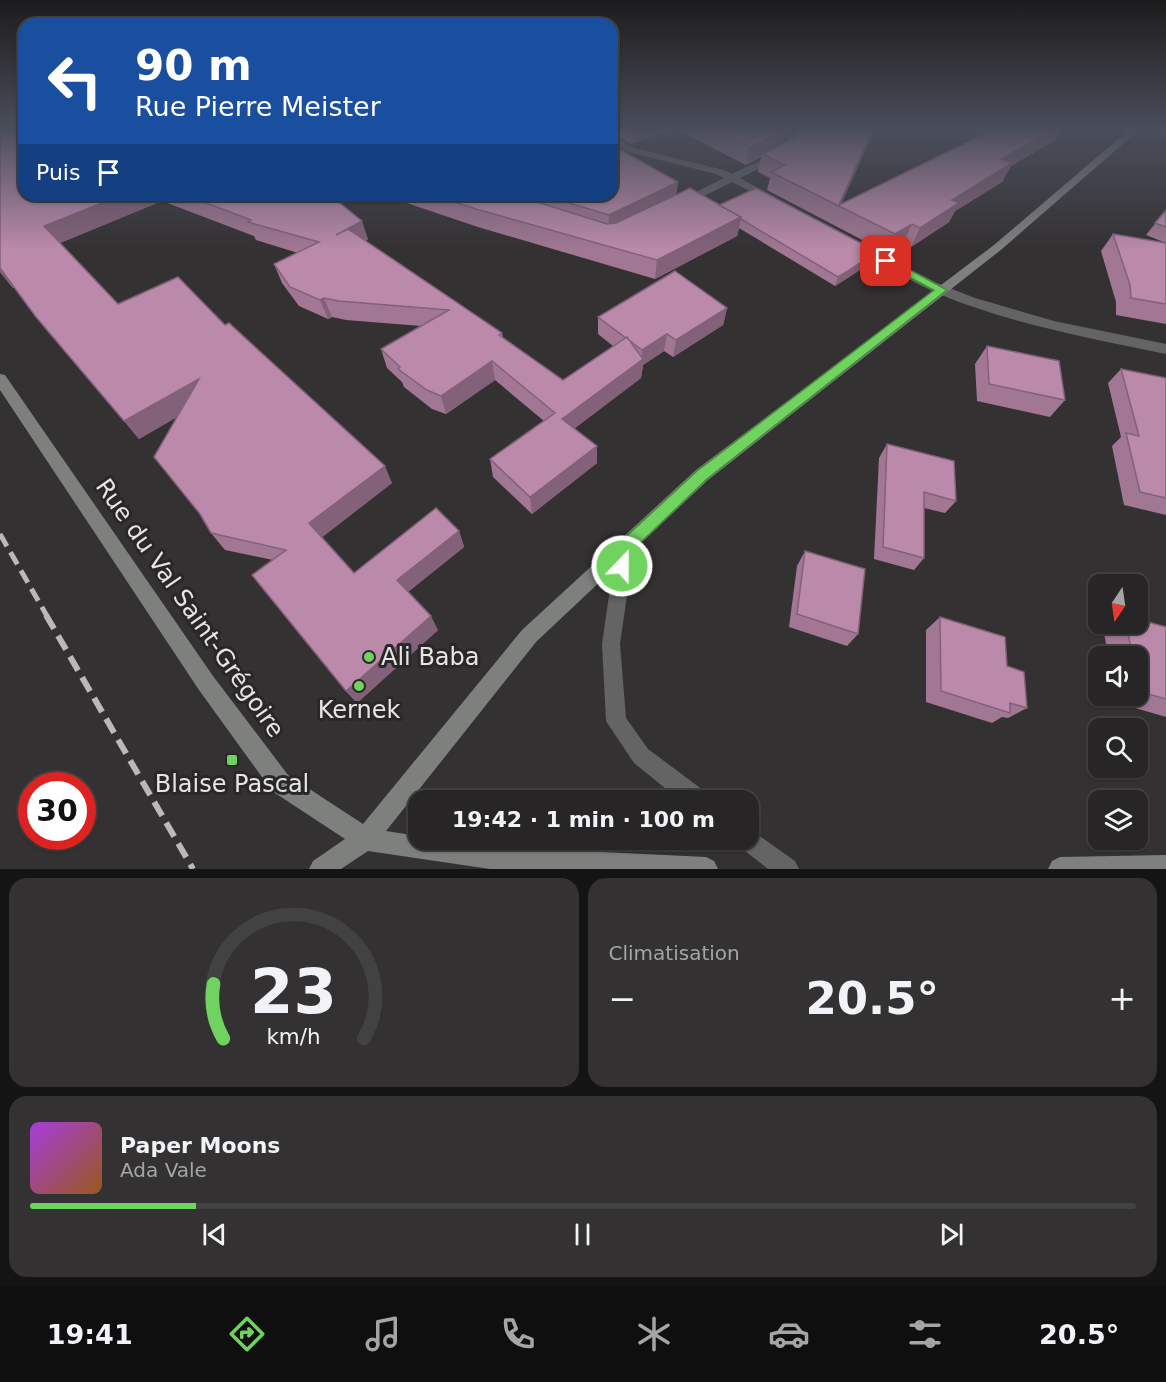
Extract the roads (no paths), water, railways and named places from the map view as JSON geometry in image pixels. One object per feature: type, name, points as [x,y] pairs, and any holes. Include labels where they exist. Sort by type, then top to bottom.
[{"type":"street","points":[[710,170],[720,172],[783,206]]},
{"type":"street","points":[[674,207],[752,170]]},
{"type":"street","points":[[321,869],[365,839],[529,636],[702,475],[998,247],[1088,170]]},
{"type":"street","points":[[845,239],[942,290],[1061,328],[1166,349]]},
{"type":"street","name":"Rue du Val Saint-Grégoire","points":[[0,379],[206,683],[280,783],[365,839]]},
{"type":"street","points":[[626,547],[610,644],[616,721],[641,756],[685,790]]},
{"type":"street","points":[[365,839],[500,859],[705,869]]},
{"type":"street","points":[[759,847],[787,869]]},
{"type":"street","points":[[1060,869],[1166,867]]},
{"type":"railway","points":[[0,534],[47,616]]},
{"type":"railway","points":[[46,615],[193,869]]},
{"type":"place","name":"Ali Baba","points":[[369,657]]},
{"type":"place","name":"Kernek","points":[[359,686]]},
{"type":"place","name":"Blaise Pascal","points":[[232,760]]}]
